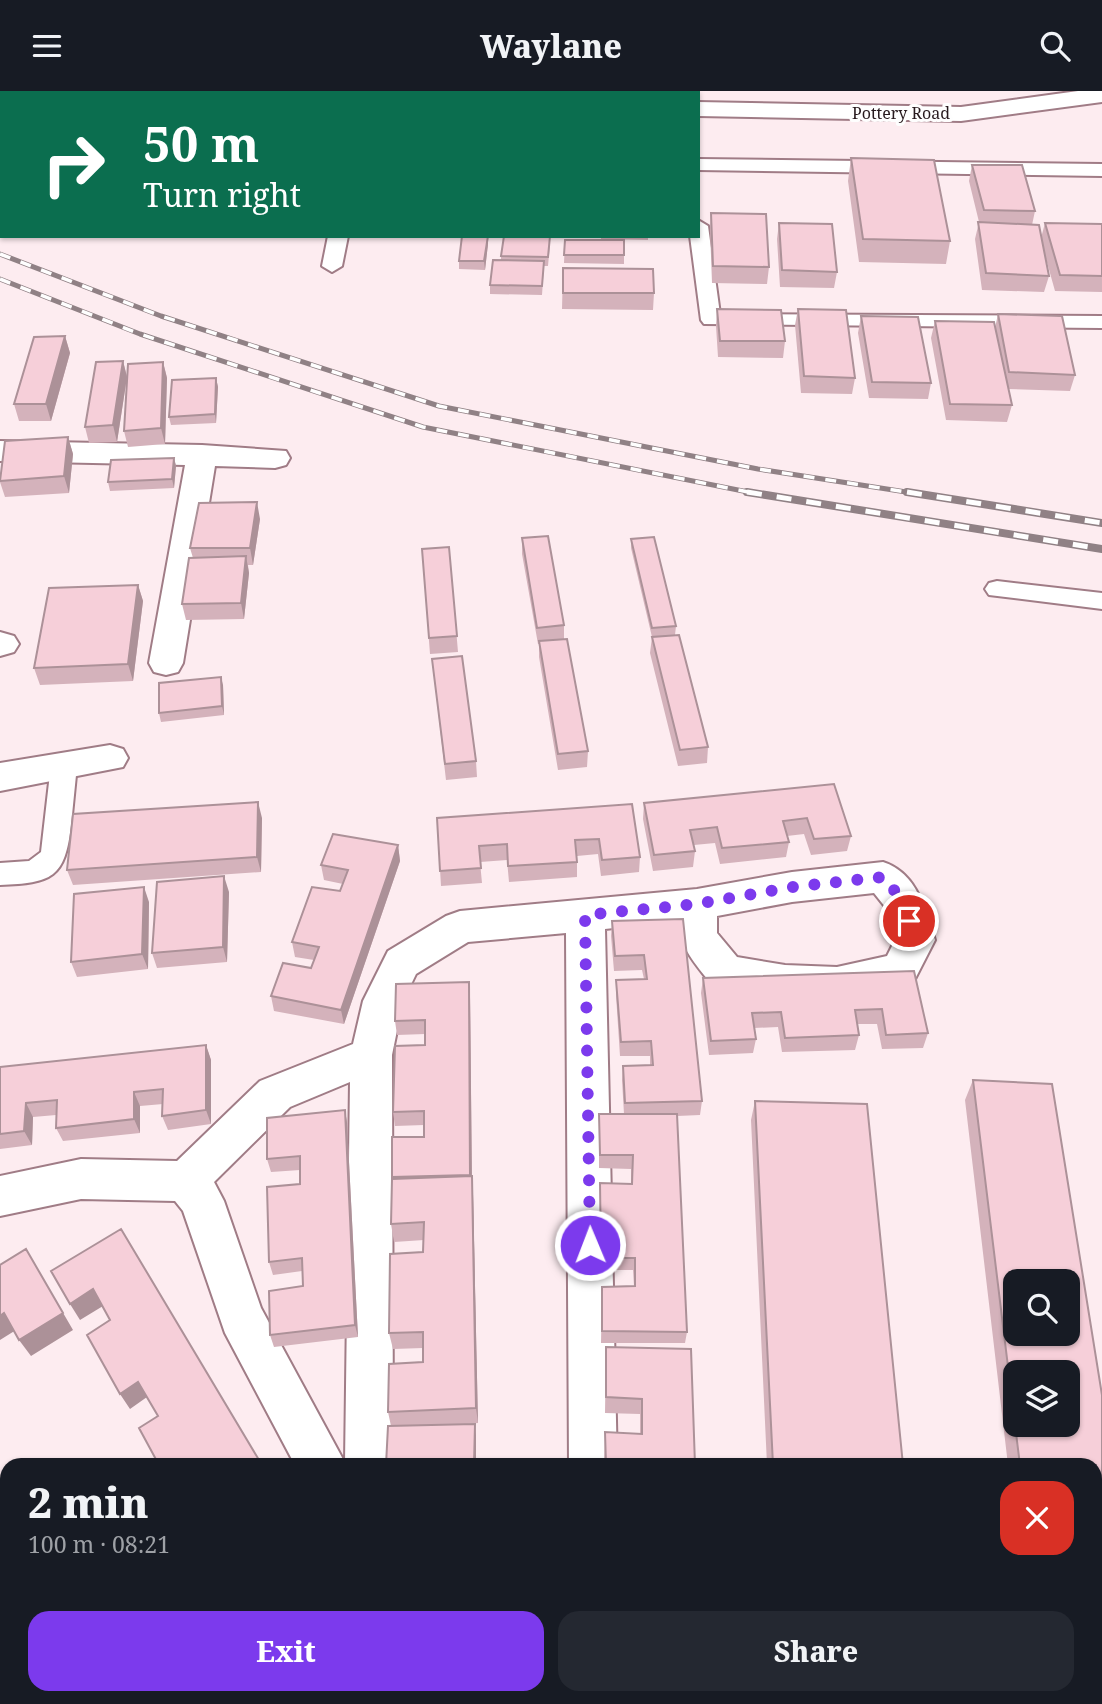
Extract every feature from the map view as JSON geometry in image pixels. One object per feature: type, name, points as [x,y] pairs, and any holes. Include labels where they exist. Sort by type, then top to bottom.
[{"type":"street","name":"Pottery Road","points":[[700,109],[961,114],[1102,95]]},
{"type":"street","points":[[0,451],[275,458]]},
{"type":"street","points":[[166,663],[202,456]]},
{"type":"street","points":[[0,776],[110,758]]},
{"type":"street","points":[[369,1458],[371,1055],[383,1001],[402,963],[460,927],[697,904],[792,887],[883,877],[904,902],[915,940],[900,969],[837,984],[785,982],[725,972],[698,937],[697,904]]},
{"type":"street","points":[[585,915],[593,1458]]},
{"type":"street","points":[[0,1196],[81,1179],[186,1181],[275,1094],[371,1055]]},
{"type":"street","points":[[186,1181],[202,1201],[241,1317],[317,1458]]},
{"type":"lane","points":[[700,164],[1102,170]]},
{"type":"lane","points":[[332,266],[338,238]]},
{"type":"lane","points":[[700,238],[711,320],[1102,322]]},
{"type":"lane","points":[[997,589],[1102,601]]},
{"type":"lane","points":[[0,874],[32,872],[47,867],[54,855],[64,765]]},
{"type":"building","points":[[851,158],[934,160],[950,241],[863,239]]},
{"type":"building","points":[[972,165],[1022,165],[1035,211],[984,210]]},
{"type":"building","points":[[711,213],[766,214],[769,267],[713,266]]},
{"type":"building","points":[[978,222],[1039,225],[1049,276],[986,273]]},
{"type":"building","points":[[779,223],[832,224],[837,272],[782,270]]},
{"type":"building","points":[[1045,223],[1102,224],[1102,276],[1060,275]]},
{"type":"building","points":[[462,238],[488,238],[484,261],[459,261]]},
{"type":"building","points":[[504,238],[550,238],[548,257],[501,256]]},
{"type":"building","points":[[565,240],[624,240],[624,255],[564,255]]},
{"type":"building","points":[[493,260],[544,261],[542,286],[490,285]]},
{"type":"building","points":[[563,268],[653,269],[654,293],[563,293]]},
{"type":"building","points":[[717,309],[781,310],[785,341],[720,341]]},
{"type":"building","points":[[798,309],[846,310],[855,378],[804,376]]},
{"type":"building","points":[[998,314],[1062,316],[1075,375],[1009,372]]},
{"type":"building","points":[[861,316],[918,317],[931,383],[872,382]]},
{"type":"building","points":[[935,321],[994,322],[1012,405],[950,404]]},
{"type":"building","points":[[65,336],[46,404],[14,404],[34,337]]},
{"type":"building","points":[[123,361],[113,425],[85,427],[96,362]]},
{"type":"building","points":[[163,362],[161,428],[124,431],[128,364]]},
{"type":"building","points":[[216,378],[215,414],[169,417],[172,380]]},
{"type":"building","points":[[68,437],[64,476],[0,481],[5,441]]},
{"type":"building","points":[[174,458],[172,479],[108,482],[111,460]]},
{"type":"building","points":[[257,502],[250,548],[190,548],[199,503]]},
{"type":"building","points":[[548,536],[564,625],[537,628],[522,538]]},
{"type":"building","points":[[654,537],[676,626],[652,628],[631,539]]},
{"type":"building","points":[[449,547],[457,636],[429,638],[422,549]]},
{"type":"building","points":[[246,556],[241,603],[182,604],[189,558]]},
{"type":"building","points":[[138,585],[128,664],[34,668],[49,588]]},
{"type":"building","points":[[679,635],[708,747],[680,750],[652,637]]},
{"type":"building","points":[[567,639],[588,751],[558,754],[539,641]]},
{"type":"building","points":[[462,656],[476,761],[445,764],[432,659]]},
{"type":"building","points":[[221,677],[222,706],[159,713],[159,683]]},
{"type":"building","points":[[834,784],[851,836],[814,839],[807,818],[783,821],[789,842],[722,848],[717,827],[690,830],[695,851],[654,855],[644,803]]},
{"type":"building","points":[[258,802],[257,857],[67,870],[73,814]]},
{"type":"building","points":[[632,804],[640,857],[602,860],[599,839],[575,840],[577,862],[508,866],[507,844],[479,846],[481,868],[440,871],[437,818]]},
{"type":"building","points":[[333,834],[398,845],[341,1010],[271,996],[283,963],[311,968],[319,947],[292,942],[312,887],[340,891],[348,870],[321,865]]},
{"type":"building","points":[[224,876],[223,947],[152,953],[157,882]]},
{"type":"building","points":[[144,887],[142,954],[71,962],[74,894]]},
{"type":"building","points":[[683,919],[702,1101],[625,1103],[623,1066],[653,1065],[651,1041],[621,1042],[616,980],[647,979],[644,955],[615,956],[612,921]]},
{"type":"building","points":[[914,971],[928,1033],[886,1035],[882,1009],[855,1010],[859,1035],[785,1038],[781,1012],[752,1013],[756,1039],[711,1041],[703,978]]},
{"type":"building","points":[[469,982],[470,1175],[392,1177],[392,1137],[424,1137],[424,1111],[393,1112],[395,1046],[425,1045],[425,1020],[395,1021],[396,984]]},
{"type":"building","points":[[206,1045],[206,1110],[162,1116],[163,1089],[134,1092],[134,1119],[56,1128],[57,1100],[26,1103],[24,1131],[0,1134],[0,1067]]},
{"type":"building","points":[[973,1080],[1052,1084],[1102,1395],[1102,1458],[1019,1458],[1016,1437],[1080,1437],[1080,1360],[1007,1360],[1005,1346],[1080,1346],[1080,1269],[1003,1269],[1003,1326]]},
{"type":"building","points":[[755,1101],[867,1104],[902,1458],[773,1458]]},
{"type":"building","points":[[345,1110],[355,1325],[270,1335],[269,1291],[303,1286],[302,1258],[269,1262],[267,1187],[300,1184],[300,1156],[267,1159],[267,1118]]},
{"type":"building","points":[[599,1114],[677,1114],[687,1332],[602,1331],[602,1287],[635,1286],[635,1258],[601,1258],[600,1183],[632,1184],[633,1155],[600,1155]]},
{"type":"building","points":[[472,1176],[476,1408],[388,1412],[389,1364],[423,1362],[423,1332],[389,1333],[390,1254],[423,1252],[424,1222],[391,1224],[392,1179]]},
{"type":"building","points":[[121,1229],[258,1458],[155,1458],[139,1428],[158,1416],[138,1382],[120,1394],[87,1335],[110,1320],[93,1289],[70,1304],[51,1271]]},
{"type":"building","points":[[26,1249],[63,1313],[19,1340],[4,1313],[0,1316],[0,1265]]},
{"type":"building","points":[[606,1347],[691,1349],[695,1458],[606,1458],[605,1432],[642,1434],[642,1399],[606,1397]]},
{"type":"building","points":[[475,1424],[474,1458],[386,1458],[388,1426]]},
{"type":"railway","points":[[0,254],[161,316],[439,406],[758,469],[919,494]]},
{"type":"railway","points":[[0,279],[140,334],[423,427],[752,493]]},
{"type":"railway","points":[[747,492],[752,493]]},
{"type":"railway","points":[[907,492],[1102,523]]},
{"type":"railway","points":[[752,493],[1102,549]]},
{"type":"railway","points":[[752,493],[758,494]]},
{"type":"route","points":[[590,1245],[585,915],[697,904],[792,887],[883,877],[904,902],[909,921]]}]
